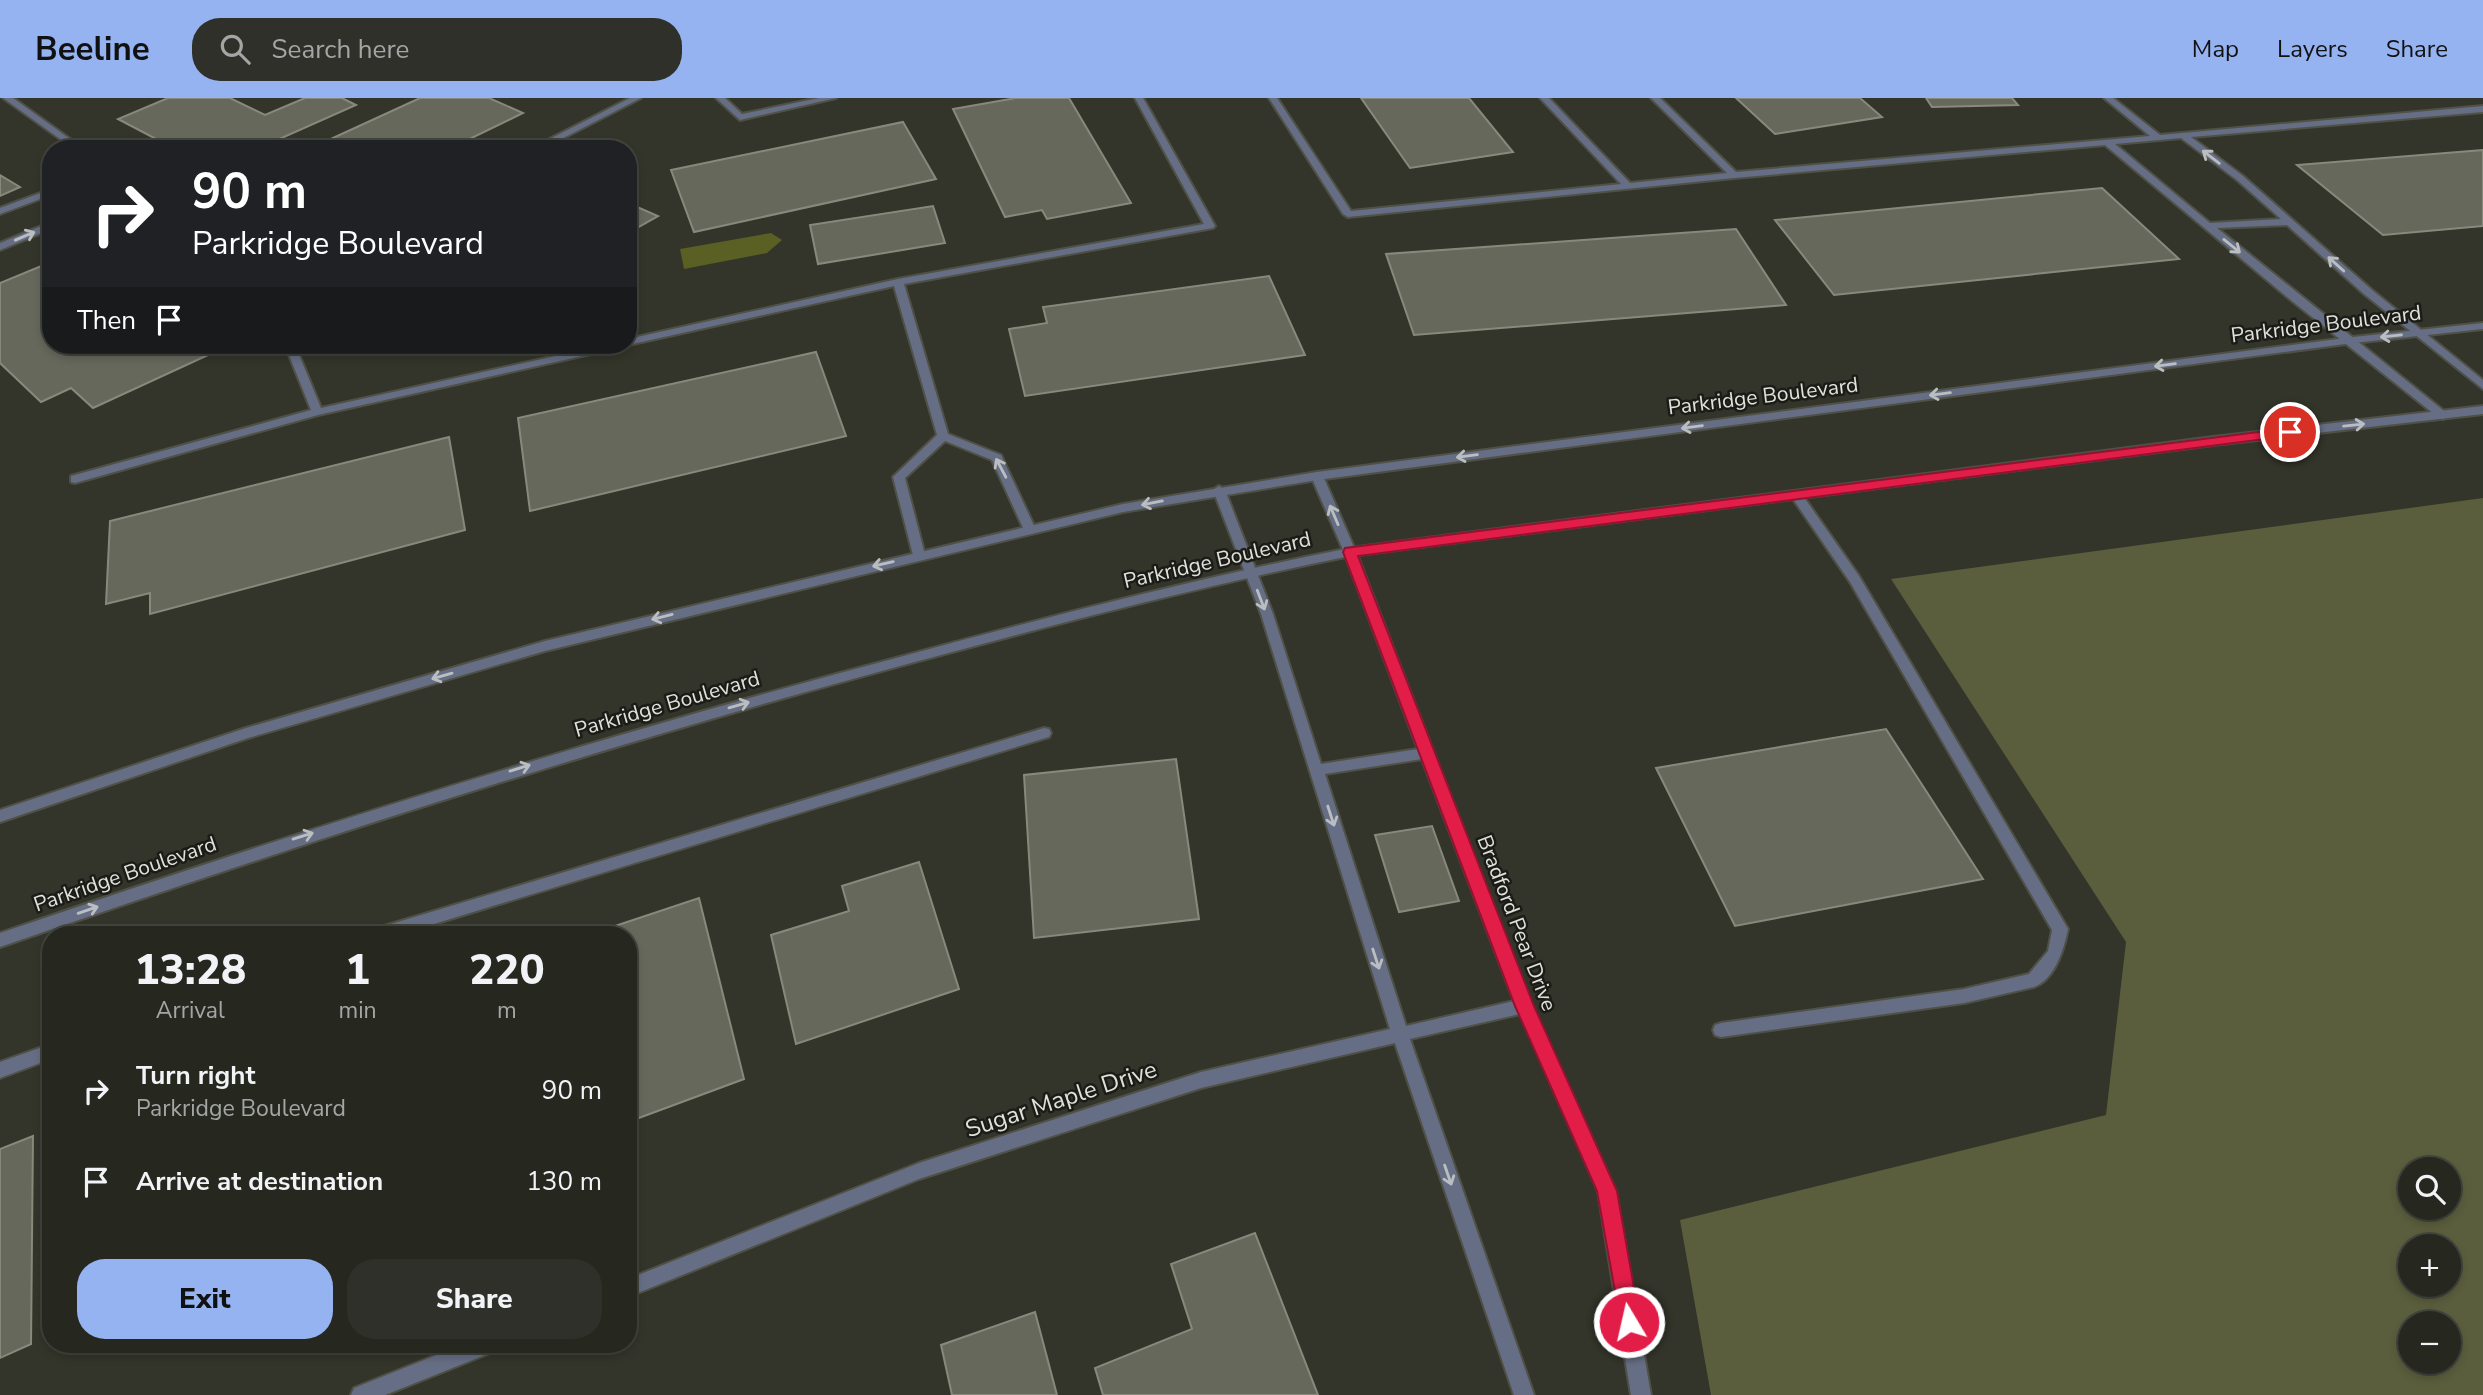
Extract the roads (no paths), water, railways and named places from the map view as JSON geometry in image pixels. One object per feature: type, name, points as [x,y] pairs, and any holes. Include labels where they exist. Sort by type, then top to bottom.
[{"type":"street","points":[[7,98],[67,140]]},
{"type":"street","points":[[552,140],[637,98]]},
{"type":"street","points":[[720,98],[740,117],[832,98]]},
{"type":"street","points":[[637,340],[898,282],[1210,226],[1139,98]]},
{"type":"street","points":[[1273,98],[1348,214],[1734,175],[2483,109]]},
{"type":"street","points":[[1544,98],[1629,187]]},
{"type":"street","points":[[1655,98],[1734,175]]},
{"type":"street","points":[[2108,98],[2157,137]]},
{"type":"street","points":[[2182,135],[2240,178],[2418,334],[2483,386]]},
{"type":"street","points":[[2108,142],[2443,415]]},
{"type":"street","points":[[0,211],[42,195]]},
{"type":"street","points":[[2208,226],[2289,222]]},
{"type":"street","points":[[0,247],[42,229]]},
{"type":"street","points":[[898,282],[943,436]]},
{"type":"street","name":"Parkridge Boulevard","points":[[0,816],[246,733],[532,650],[919,555],[1219,490],[2353,340],[2483,326]]},
{"type":"street","points":[[294,354],[317,412]]},
{"type":"street","points":[[75,479],[317,412],[578,354]]},
{"type":"street","name":"Parkridge Boulevard","points":[[0,940],[256,851],[577,750],[869,669],[1250,571],[1350,552],[2213,441],[2483,410]]},
{"type":"street","points":[[943,436],[997,458],[1030,530]]},
{"type":"street","points":[[919,555],[899,477],[943,436]]},
{"type":"street","name":"Bradford Pear Drive","points":[[1317,476],[1350,552],[1524,1006],[1606,1191],[1641,1395]]},
{"type":"street","points":[[1219,490],[1250,571],[1400,1034],[1524,1395]]},
{"type":"street","points":[[1721,1030],[1964,996],[2034,981],[2054,954],[2060,929],[1855,579],[1797,496]]},
{"type":"street","points":[[407,926],[1044,733]]},
{"type":"street","points":[[1316,770],[1427,753]]},
{"type":"street","name":"Sugar Maple Drive","points":[[637,1284],[945,1163],[1201,1080],[1524,1006]]},
{"type":"street","points":[[0,1070],[42,1054]]},
{"type":"street","points":[[361,1395],[466,1353]]}]
